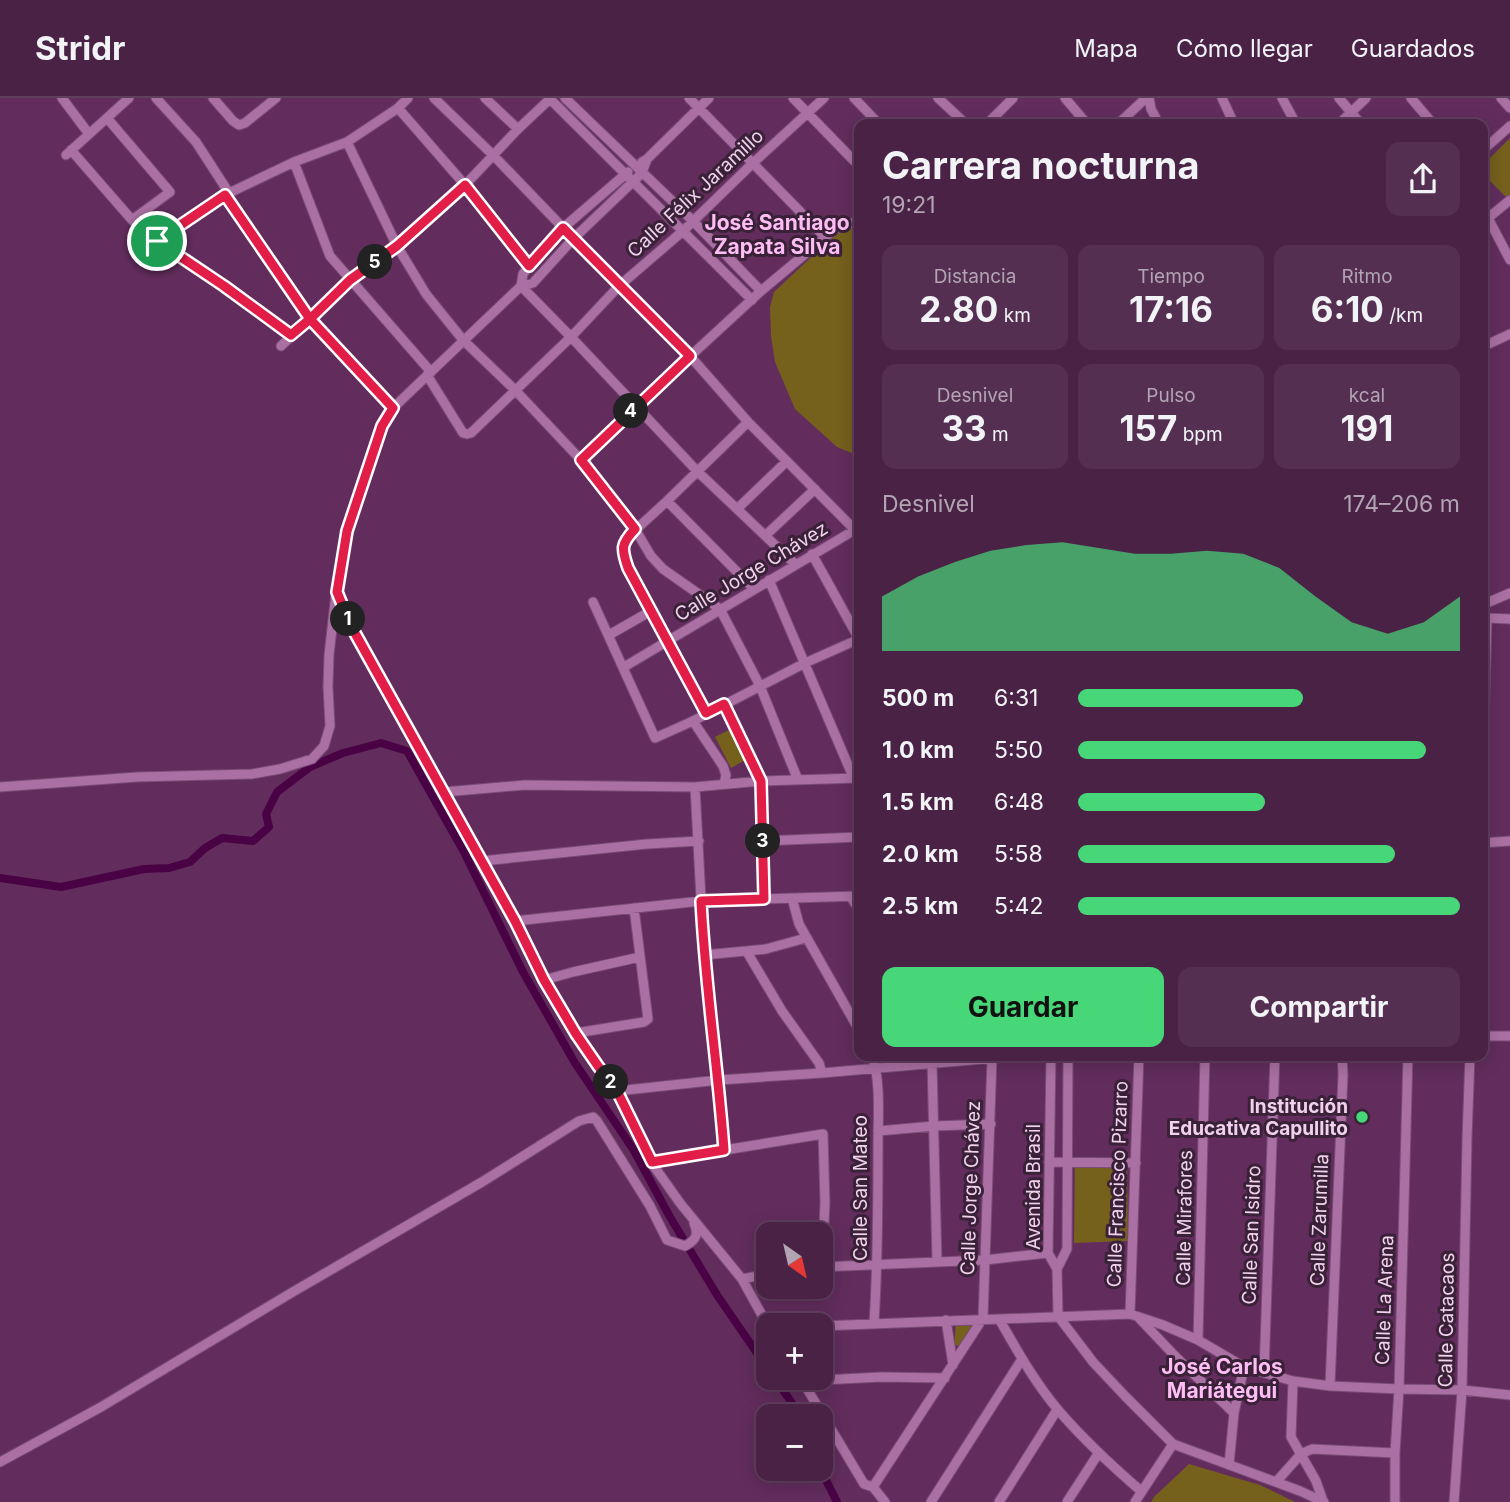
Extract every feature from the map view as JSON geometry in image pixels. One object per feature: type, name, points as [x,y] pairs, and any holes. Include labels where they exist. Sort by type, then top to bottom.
[{"type":"street","points":[[62,98],[89,134]]},
{"type":"street","points":[[129,98],[68,152],[132,220],[157,241],[291,335]]},
{"type":"street","points":[[156,98],[196,142],[310,319],[393,408]]},
{"type":"street","points":[[213,98],[239,125],[276,98]]},
{"type":"street","points":[[157,241],[227,194],[294,162],[347,142],[398,108],[408,98]]},
{"type":"street","points":[[434,98],[690,356],[748,422],[854,527]]},
{"type":"street","points":[[485,98],[518,129]]},
{"type":"street","points":[[281,346],[350,280],[397,246],[465,185],[550,98],[752,300]]},
{"type":"street","points":[[565,98],[693,221],[761,291]]},
{"type":"street","points":[[690,98],[825,237]]},
{"type":"street","points":[[0,787],[252,774],[312,759],[324,746],[330,726],[329,656],[347,531],[382,426],[393,408],[463,340],[521,286],[533,283],[573,239],[632,182],[647,159],[709,98]]},
{"type":"street","points":[[793,98],[854,161]]},
{"type":"street","name":"Calle Félix Jaramillo","points":[[429,373],[463,433],[471,433],[620,286],[824,98]]},
{"type":"street","points":[[854,98],[874,119]]},
{"type":"street","points":[[938,98],[960,119]]},
{"type":"street","points":[[992,119],[1013,98]]},
{"type":"street","points":[[1065,98],[1083,119]]},
{"type":"street","points":[[1124,119],[1147,98],[1156,119]]},
{"type":"street","points":[[1222,98],[1232,119]]},
{"type":"street","points":[[1282,98],[1293,119]]},
{"type":"street","points":[[1339,98],[1357,119]]},
{"type":"street","points":[[1344,119],[1366,98]]},
{"type":"street","points":[[1411,98],[1429,119]]},
{"type":"street","points":[[1501,98],[1510,108]]},
{"type":"street","points":[[398,108],[465,185],[529,266]]},
{"type":"street","points":[[107,118],[170,192],[132,220]]},
{"type":"street","points":[[1488,146],[1510,125]]},
{"type":"street","points":[[347,142],[397,246],[426,294],[463,340],[581,460],[663,569],[720,609],[760,686],[798,780]]},
{"type":"street","points":[[294,162],[330,256],[429,373]]},
{"type":"street","points":[[521,286],[523,274],[563,228],[625,174],[638,169]]},
{"type":"street","points":[[1510,200],[1488,218],[1510,260]]},
{"type":"street","points":[[581,460],[761,291],[835,229],[854,222]]},
{"type":"street","points":[[521,286],[697,471],[795,564]]},
{"type":"street","points":[[1488,344],[1510,334]]},
{"type":"street","points":[[706,713],[628,568],[623,554],[624,543],[635,529],[748,422]]},
{"type":"street","points":[[738,508],[787,461]]},
{"type":"street","points":[[766,536],[815,489]]},
{"type":"street","points":[[667,501],[754,589]]},
{"type":"street","name":"Calle Jorge Chávez","points":[[624,667],[812,554],[854,533]]},
{"type":"street","points":[[812,554],[854,630]]},
{"type":"street","points":[[769,580],[854,771]]},
{"type":"street","points":[[337,592],[370,662],[515,921],[544,980],[576,1034],[617,1091],[652,1162],[693,1219],[743,1279],[761,1313]]},
{"type":"street","points":[[1488,608],[1510,593]]},
{"type":"street","points":[[593,602],[655,738],[854,641]]},
{"type":"street","points":[[609,635],[651,611]]},
{"type":"street","points":[[1488,612],[1510,619]]},
{"type":"street","points":[[724,704],[761,781],[764,899]]},
{"type":"street","points":[[692,721],[723,766],[726,775],[724,784]]},
{"type":"street","points":[[444,792],[525,785],[695,787],[761,781],[854,778]]},
{"type":"street","points":[[695,787],[704,955],[719,1080],[724,1150]]},
{"type":"street","points":[[763,841],[854,837]]},
{"type":"street","points":[[482,862],[699,841]]},
{"type":"street","points":[[1488,843],[1510,841]]},
{"type":"street","points":[[515,921],[701,901],[854,897]]},
{"type":"street","points":[[792,898],[796,916],[806,938],[854,1021]]},
{"type":"street","points":[[576,1034],[649,1019],[634,908]]},
{"type":"street","points":[[704,955],[747,952],[806,938]]},
{"type":"street","points":[[747,952],[782,1011],[819,1063],[822,1073]]},
{"type":"street","points":[[544,980],[639,957]]},
{"type":"street","points":[[1488,1036],[1510,1036]]},
{"type":"street","name":"Calle San Mateo","points":[[874,1061],[877,1069],[878,1131],[874,1322]]},
{"type":"street","points":[[617,1091],[719,1080],[877,1069],[936,1061]]},
{"type":"street","name":"Calle Jorge Chávez","points":[[983,1318],[991,1124],[999,1061]]},
{"type":"street","name":"Avenida Brasil","points":[[1051,1061],[1048,1253],[1057,1269]]},
{"type":"street","name":"Avenida Brasil","points":[[1057,1269],[1066,1249],[1068,1061]]},
{"type":"street","name":"Calle Francisco Pizarro","points":[[1134,1315],[1139,1061]]},
{"type":"street","name":"Calle Mirafores","points":[[1198,1340],[1205,1061]]},
{"type":"street","name":"Calle San Isidro","points":[[1264,1373],[1275,1061]]},
{"type":"street","name":"Calle Zarumilla","points":[[1330,1385],[1342,1061]]},
{"type":"street","name":"Calle La Arena","points":[[1395,1502],[1408,1061]]},
{"type":"street","name":"Calle Catacaos","points":[[1454,1502],[1462,1390],[1470,1061]]},
{"type":"street","points":[[932,1063],[937,1262]]},
{"type":"street","points":[[0,1462],[101,1407],[588,1117],[597,1121],[650,1206],[667,1240],[690,1244],[697,1236],[693,1219]]},
{"type":"street","points":[[878,1131],[991,1124]]},
{"type":"street","points":[[652,1162],[823,1134],[824,1222]]},
{"type":"street","points":[[1049,1163],[1136,1163]]},
{"type":"street","points":[[833,1267],[985,1260],[1048,1253]]},
{"type":"street","points":[[1057,1269],[1058,1316],[1093,1362],[1173,1444],[1324,1501]]},
{"type":"street","points":[[743,1279],[756,1276]]},
{"type":"street","points":[[1134,1315],[1234,1413]]},
{"type":"street","points":[[833,1325],[1134,1315],[1198,1340],[1244,1367],[1293,1381],[1510,1395]]},
{"type":"street","points":[[873,1487],[983,1318]]},
{"type":"street","points":[[999,1319],[1022,1359],[1058,1410],[1098,1454],[1141,1491]]},
{"type":"street","points":[[946,1320],[953,1365]]},
{"type":"street","points":[[931,1502],[1022,1359]]},
{"type":"street","points":[[1229,1465],[1234,1413],[1244,1367]]},
{"type":"street","points":[[833,1378],[945,1378]]},
{"type":"street","points":[[1293,1381],[1291,1437],[1324,1501]]},
{"type":"street","points":[[808,1390],[864,1484],[873,1487],[885,1502]]},
{"type":"street","points":[[999,1502],[1058,1410]]},
{"type":"street","points":[[1135,1502],[1173,1444]]},
{"type":"street","points":[[1276,1482],[1301,1454],[1312,1449],[1395,1453]]},
{"type":"street","points":[[1068,1502],[1098,1454]]},
{"type":"shaded area","points":[[1510,138],[1508,199],[1488,179],[1488,160]]},
{"type":"shaded area","points":[[854,228],[854,454],[837,447],[795,409],[775,362],[771,336],[770,307],[774,292],[837,233]]},
{"type":"shaded area","points":[[731,729],[747,759],[731,768],[715,737]]},
{"type":"shaded area","points":[[1127,1160],[1128,1241],[1074,1243],[1075,1161]]},
{"type":"shaded area","points":[[974,1322],[960,1346],[954,1345],[956,1323]]},
{"type":"shaded area","points":[[1189,1464],[1260,1485],[1295,1502],[1151,1502]]},
{"type":"waterway","points":[[0,878],[61,887],[190,862],[205,848],[222,838],[253,841],[269,827],[266,814],[277,792],[310,767],[343,753],[381,743],[407,751],[464,852],[523,972],[575,1063],[633,1149],[717,1295],[756,1352]]},
{"type":"waterway","points":[[783,1390],[793,1404]]},
{"type":"waterway","points":[[826,1481],[837,1502]]},
{"type":"place","name":"Institución Educativa Capullito","points":[[1362,1117]]},
{"type":"district","name":"José Santiago Zapata Silva","points":[[777,235]]},
{"type":"district","name":"José Carlos Mariátegui","points":[[1222,1379]]},
{"type":"route","points":[[157,241],[225,195],[310,319],[350,280],[397,246],[465,185],[529,266],[563,228],[690,356],[581,460],[635,529],[622,548],[628,568],[706,713],[724,704],[761,781],[764,899],[701,901],[724,1150],[652,1162],[617,1091],[576,1034],[544,980],[515,921],[351,626],[337,592],[347,531],[382,426],[393,408],[310,319],[291,335],[157,241]]}]
